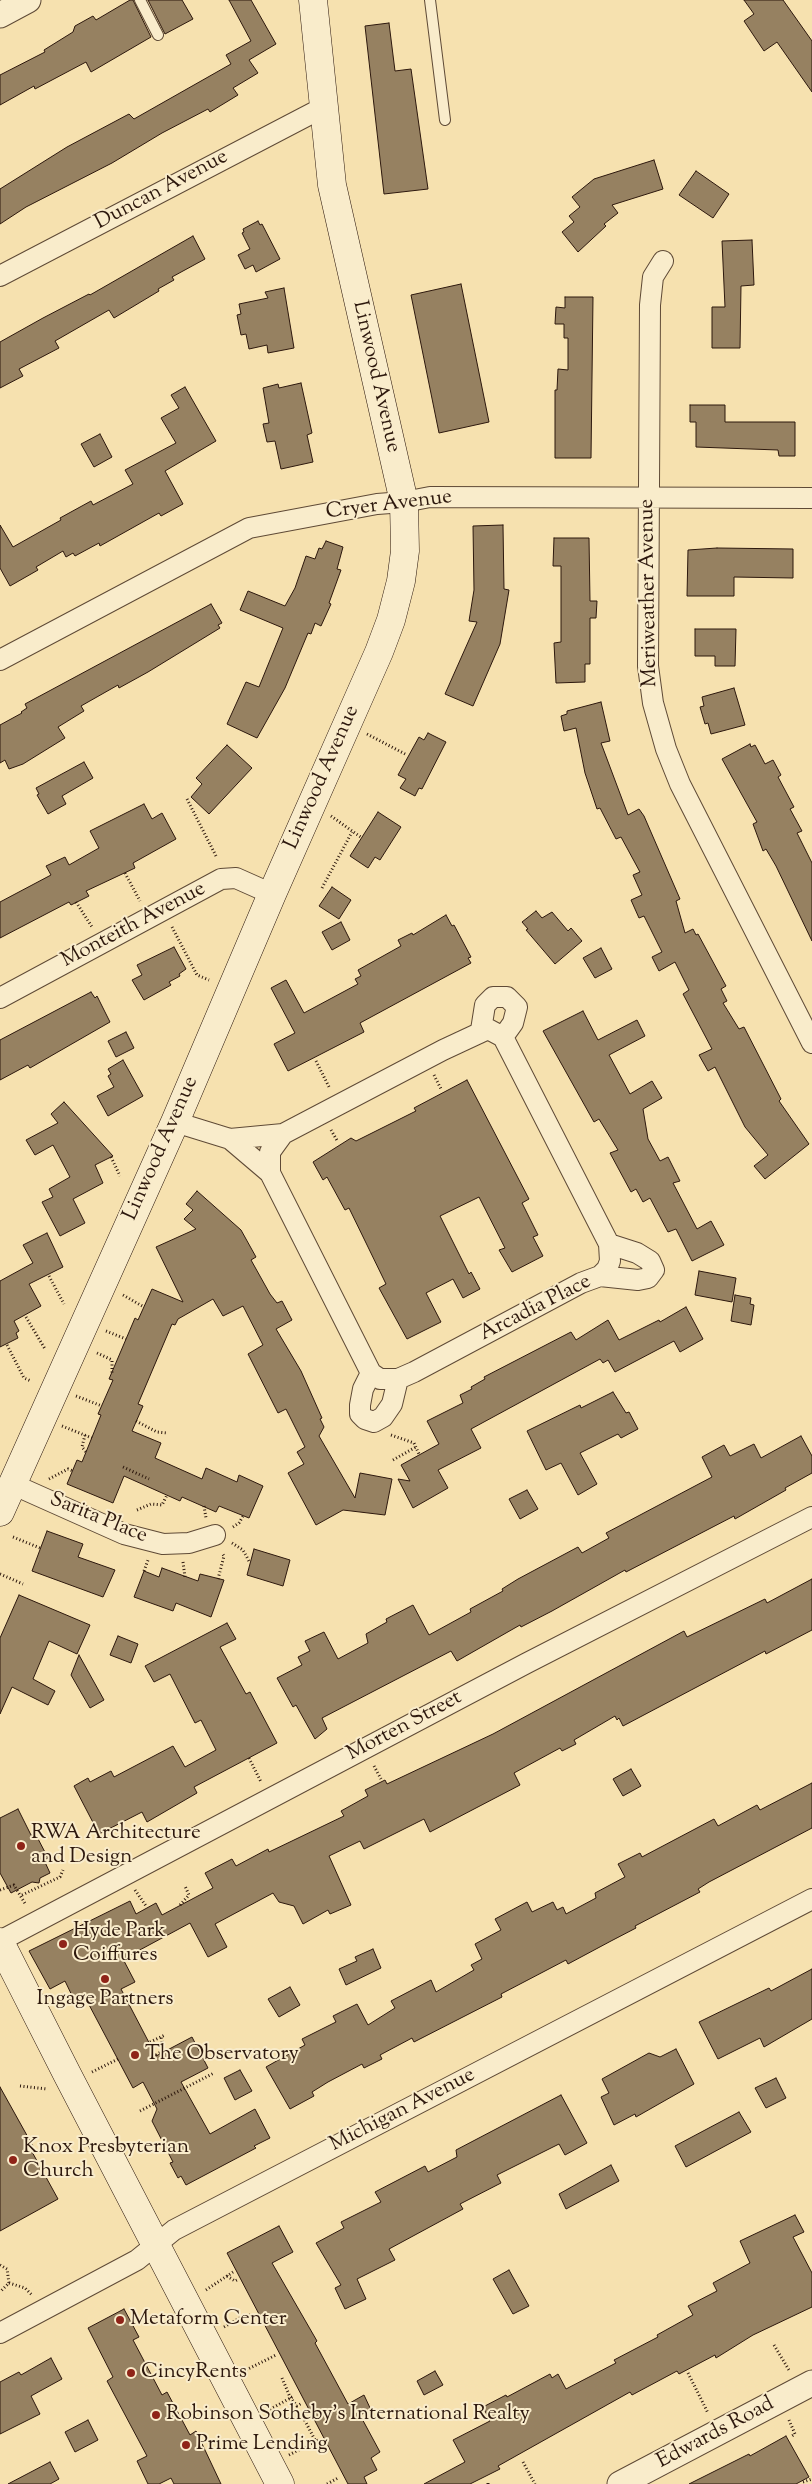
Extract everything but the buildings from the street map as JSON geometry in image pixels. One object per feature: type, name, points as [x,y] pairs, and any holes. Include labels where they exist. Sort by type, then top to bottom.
[{"type":"main road","name":"Linwood Avenue","points":[[0,1512],[175,1122],[391,620],[401,581],[405,551],[404,502],[332,186],[313,0]]},
{"type":"main road","points":[[0,1942],[280,2484]]},
{"type":"street","points":[[0,15],[28,0]]},
{"type":"street","name":"Duncan Avenue","points":[[0,276],[324,107]]},
{"type":"street","name":"Meriweather Avenue","points":[[663,261],[653,277],[650,305],[647,496],[648,666],[653,703],[666,749],[680,784],[812,1043]]},
{"type":"street","name":"Cryer Avenue","points":[[0,660],[249,528],[377,504],[404,502],[430,497],[647,496],[812,498]]},
{"type":"street","name":"Monteith Avenue","points":[[0,998],[221,879],[236,878],[272,894]]},
{"type":"street","points":[[481,1030],[486,1005],[493,996],[507,997],[516,1007],[513,1022],[502,1037]]},
{"type":"street","points":[[175,1122],[230,1139],[283,1134],[481,1030],[488,1029],[502,1037],[609,1244],[650,1261],[654,1270],[648,1278],[638,1280],[600,1276]]},
{"type":"street","points":[[270,1173],[270,1152],[283,1134]]},
{"type":"street","points":[[230,1139],[270,1173],[355,1336],[371,1373],[380,1380],[398,1379],[392,1404],[383,1417],[374,1422],[365,1419],[360,1414],[363,1389],[371,1373]]},
{"type":"street","name":"Arcadia Place","points":[[398,1379],[581,1283],[600,1276],[607,1269],[610,1262],[609,1244]]},
{"type":"street","name":"Sarita Place","points":[[12,1484],[124,1534],[163,1544],[189,1543],[220,1535]]},
{"type":"street","name":"Morten Street","points":[[0,1942],[527,1663],[812,1517]]},
{"type":"street","name":"Michigan Avenue","points":[[0,2333],[137,2260],[182,2226],[812,1899]]},
{"type":"street","name":"Edwards Road","points":[[620,2484],[806,2384]]},
{"type":"lane","points":[[140,0],[158,36]]},
{"type":"lane","points":[[430,0],[445,120]]},
{"type":"path","points":[[366,734],[407,755]]},
{"type":"path","points":[[187,800],[217,858]]},
{"type":"path","points":[[331,815],[362,838]]},
{"type":"path","points":[[322,888],[352,832]]},
{"type":"path","points":[[125,873],[149,918]]},
{"type":"path","points":[[76,902],[101,944]]},
{"type":"path","points":[[172,926],[197,974],[209,980]]},
{"type":"path","points":[[316,1061],[331,1091]]},
{"type":"path","points":[[330,1127],[338,1142]]},
{"type":"path","points":[[111,1157],[120,1176]]},
{"type":"path","points":[[49,1276],[64,1304]]},
{"type":"path","points":[[120,1293],[144,1307]]},
{"type":"path","points":[[26,1316],[45,1349]]},
{"type":"path","points":[[104,1331],[126,1339]]},
{"type":"path","points":[[7,1345],[24,1378],[31,1381]]},
{"type":"path","points":[[75,1396],[102,1406]]},
{"type":"path","points":[[42,1415],[92,1438]]},
{"type":"path","points":[[136,1421],[157,1432],[167,1433]]},
{"type":"path","points":[[374,1422],[389,1435],[414,1443],[419,1454]]},
{"type":"path","points":[[85,1435],[82,1447],[86,1452]]},
{"type":"path","points":[[393,1460],[416,1447]]},
{"type":"path","points":[[122,1467],[150,1479]]},
{"type":"path","points":[[44,1480],[68,1469],[73,1471]]},
{"type":"path","points":[[138,1510],[151,1504],[162,1505],[167,1494]]},
{"type":"path","points":[[204,1506],[220,1535],[224,1556],[218,1579]]},
{"type":"path","points":[[220,1535],[239,1523],[243,1516]]},
{"type":"path","points":[[220,1535],[243,1550],[250,1563]]},
{"type":"path","points":[[14,1537],[40,1548]]},
{"type":"path","points":[[144,1571],[149,1556]]},
{"type":"path","points":[[182,1558],[185,1576]]},
{"type":"path","points":[[0,1574],[23,1584]]},
{"type":"path","points":[[249,1758],[263,1784],[274,1797]]},
{"type":"path","points":[[374,1766],[381,1779]]},
{"type":"path","points":[[22,1895],[60,1877],[63,1870]]},
{"type":"path","points":[[0,1890],[14,1885],[28,1907]]},
{"type":"path","points":[[180,1905],[189,1895],[185,1886]]},
{"type":"path","points":[[134,1889],[146,1906]]},
{"type":"path","points":[[150,2042],[165,2035]]},
{"type":"path","points":[[156,2054],[164,2050],[161,2037]]},
{"type":"path","points":[[92,2072],[118,2059]]},
{"type":"path","points":[[140,2111],[214,2073]]},
{"type":"path","points":[[20,2086],[47,2089]]},
{"type":"path","points":[[0,2265],[7,2269],[9,2283]]},
{"type":"path","points":[[206,2291],[233,2272]]},
{"type":"path","points":[[227,2276],[235,2281],[239,2279]]},
{"type":"path","points":[[0,2292],[9,2283]]},
{"type":"path","points":[[9,2283],[25,2288],[33,2296]]},
{"type":"path","points":[[224,2327],[248,2314],[252,2317]]},
{"type":"path","points":[[774,2345],[806,2384]]},
{"type":"path","points":[[245,2370],[276,2355]]},
{"type":"path","points":[[688,2374],[709,2416]]},
{"type":"path","points":[[282,2378],[297,2406],[302,2403]]},
{"type":"path","points":[[266,2411],[292,2397]]},
{"type":"path","points":[[787,2416],[795,2434],[792,2436]]},
{"type":"path","points":[[304,2417],[316,2442]]},
{"type":"path","points":[[289,2455],[320,2440]]},
{"type":"path","points":[[523,2462],[535,2484]]},
{"type":"path","points":[[327,2484],[338,2478]]},
{"type":"path","points":[[802,2482],[812,2479]]},
{"type":"place","name":"RWA Architecture and Design","points":[[21,1846]]},
{"type":"place","name":"Hyde Park Coiffures","points":[[63,1944]]},
{"type":"place","name":"Ingage Partners","points":[[105,1979]]},
{"type":"place","name":"The Observatory","points":[[135,2055]]},
{"type":"place","name":"Knox Presbyterian Church","points":[[13,2160]]},
{"type":"place","name":"Metaform Center","points":[[120,2320]]},
{"type":"place","name":"CincyRents","points":[[131,2373]]},
{"type":"place","name":"Robinson Sotheby’s International Realty","points":[[156,2415]]},
{"type":"place","name":"Prime Lending","points":[[186,2445]]}]
